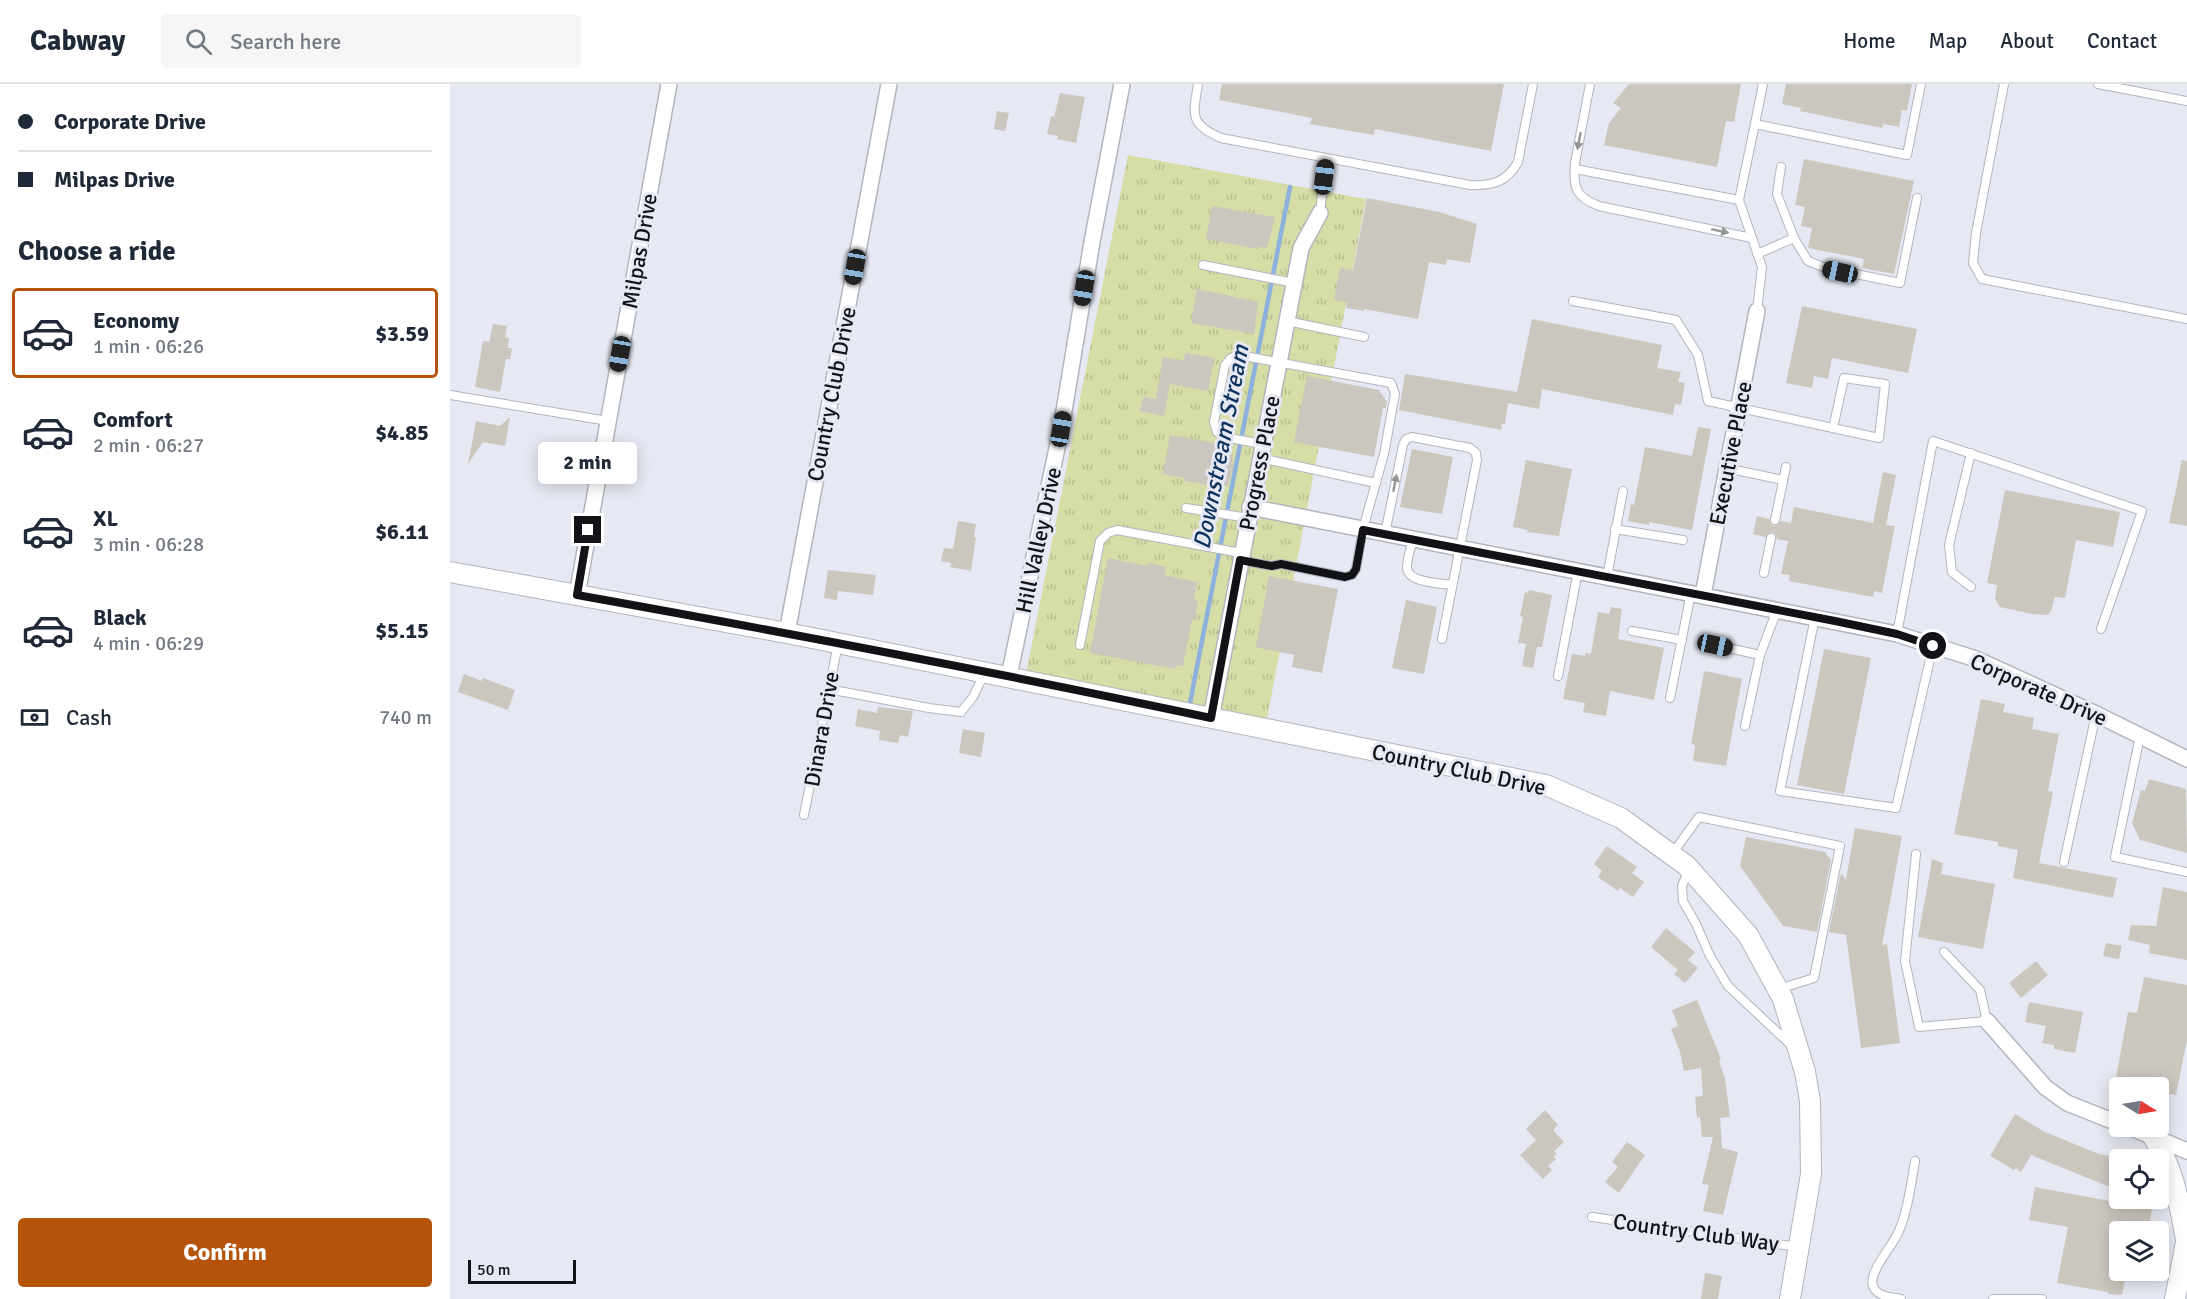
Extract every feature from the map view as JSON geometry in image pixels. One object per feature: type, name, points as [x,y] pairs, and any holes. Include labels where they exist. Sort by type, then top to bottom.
[{"type":"street","name":"Milpas Drive","points":[[577,595],[669,84]]},
{"type":"street","name":"Country Club Drive","points":[[787,633],[889,84]]},
{"type":"street","name":"Hill Valley Drive","points":[[1009,676],[1061,429],[1092,242],[1122,84]]},
{"type":"street","name":"Progress Place","points":[[1211,718],[1301,248],[1320,213]]},
{"type":"street","name":"Executive Place","points":[[1697,594],[1726,468],[1757,311]]},
{"type":"street","name":"Corporate Drive","points":[[1249,513],[1413,539],[1897,634],[1976,659],[2187,759]]},
{"type":"street","name":"Country Club Drive","points":[[450,572],[985,671],[1546,785],[1621,818],[1690,868],[1748,935],[1783,999],[1805,1072],[1810,1101],[1811,1174],[1790,1299]]},
{"type":"street","points":[[1987,1021],[2045,1088],[2067,1102],[2109,1119]]},
{"type":"street","points":[[2153,1137],[2187,1151]]},
{"type":"street","points":[[2153,1137],[2164,1153],[2176,1189],[2187,1238],[2180,1295]]},
{"type":"lane","points":[[1198,84],[1194,109],[1200,127],[1207,132],[1235,142],[1470,185],[1493,185],[1509,174],[1518,162],[1533,84]]},
{"type":"lane","points":[[1590,84],[1575,169],[1577,192],[1593,204],[1752,237]]},
{"type":"lane","points":[[1757,311],[1762,267],[1739,200],[1763,84]]},
{"type":"lane","points":[[1755,124],[1907,155],[1922,84]]},
{"type":"lane","points":[[2004,84],[1976,234],[1973,263],[1982,279],[2187,319]]},
{"type":"lane","points":[[2098,84],[2187,101]]},
{"type":"lane","points":[[1320,213],[1326,159]]},
{"type":"lane","points":[[1781,166],[1777,194],[1794,238],[1808,261],[1826,268],[1900,283],[1917,198]]},
{"type":"lane","points":[[1575,169],[1739,200]]},
{"type":"lane","points":[[1757,254],[1794,238]]},
{"type":"lane","points":[[1203,265],[1294,283]]},
{"type":"lane","points":[[1573,301],[1676,320],[1698,355],[1708,401],[1833,429],[1879,438],[1885,384],[1844,378],[1833,429]]},
{"type":"lane","points":[[1287,321],[1364,337]]},
{"type":"lane","points":[[1080,645],[1100,541],[1107,533],[1117,530],[1272,566],[1281,564],[1345,577],[1352,575],[1356,569],[1363,530],[1376,483],[1395,394],[1391,382],[1239,355],[1231,358],[1225,365],[1214,422],[1217,432],[1224,437],[1261,451],[1376,483]]},
{"type":"lane","points":[[450,395],[608,421]]},
{"type":"lane","points":[[1385,534],[1403,445],[1406,440],[1412,437],[1470,448],[1476,453],[1477,460],[1442,639]]},
{"type":"lane","points":[[1897,634],[1933,441],[2142,511],[2101,629]]},
{"type":"lane","points":[[1971,453],[1949,545],[1952,572],[1971,586]]},
{"type":"lane","points":[[1775,520],[1786,467]]},
{"type":"lane","points":[[1726,468],[1783,480]]},
{"type":"lane","points":[[1607,577],[1623,491]]},
{"type":"lane","points":[[1186,508],[1249,513]]},
{"type":"lane","points":[[1615,529],[1683,540]]},
{"type":"lane","points":[[1764,573],[1771,538]]},
{"type":"lane","points":[[1413,539],[1407,569],[1409,574],[1414,579],[1452,585]]},
{"type":"lane","points":[[1558,676],[1578,571]]},
{"type":"lane","points":[[1670,698],[1682,640],[1697,594]]},
{"type":"lane","points":[[1745,726],[1760,655],[1777,610]]},
{"type":"lane","points":[[1815,617],[1780,791],[1896,808],[1933,646]]},
{"type":"lane","points":[[1632,631],[1682,640]]},
{"type":"lane","name":"Dinara Drive","points":[[804,815],[839,643]]},
{"type":"lane","points":[[1715,645],[1760,655]]},
{"type":"lane","points":[[828,689],[961,712],[973,697],[985,671]]},
{"type":"lane","points":[[2064,862],[2096,714]]},
{"type":"lane","points":[[2140,736],[2115,857],[2187,872]]},
{"type":"lane","points":[[1672,854],[1699,817],[1840,846],[1814,978],[1778,990]]},
{"type":"lane","points":[[1916,854],[1905,961],[1919,1028],[1987,1021],[1980,990],[1944,952]]},
{"type":"lane","points":[[1690,868],[1682,886],[1683,901],[1710,956],[1728,986],[1799,1052]]},
{"type":"lane","points":[[1901,1299],[1877,1292],[1873,1286],[1872,1277],[1898,1235],[1915,1161]]},
{"type":"lane","name":"Country Club Way","points":[[1592,1217],[1800,1247]]},
{"type":"lane","points":[[1993,1299],[2042,1299]]},
{"type":"green space","points":[[1128,155],[1366,199],[1265,729],[1025,679]]},
{"type":"building","points":[[1222,84],[1504,84],[1491,151],[1375,129],[1374,135],[1310,124],[1312,118],[1219,100]]},
{"type":"building","points":[[1629,84],[1741,84],[1734,122],[1726,121],[1717,167],[1604,145],[1609,123],[1621,108],[1613,103]]},
{"type":"building","points":[[1786,84],[1912,84],[1907,111],[1902,110],[1899,127],[1883,124],[1882,128],[1800,111],[1801,108],[1782,104]]},
{"type":"building","points":[[1060,93],[1085,97],[1076,143],[1057,139],[1058,136],[1047,134]]},
{"type":"building","points":[[997,111],[1009,113],[1005,131],[994,129]]},
{"type":"building","points":[[1804,159],[1914,181],[1894,274],[1862,268],[1864,259],[1808,248],[1812,228],[1801,226],[1805,207],[1795,205]]},
{"type":"building","points":[[1367,198],[1439,212],[1477,224],[1470,263],[1447,259],[1446,265],[1429,262],[1418,319],[1346,308],[1347,302],[1334,300],[1340,268],[1353,270]]},
{"type":"building","points":[[1212,206],[1275,217],[1267,248],[1258,247],[1258,249],[1206,239]]},
{"type":"building","points":[[1197,289],[1258,302],[1254,334],[1191,323]]},
{"type":"building","points":[[1802,306],[1917,329],[1908,373],[1832,358],[1828,379],[1814,376],[1812,388],[1786,383]]},
{"type":"building","points":[[1532,319],[1662,345],[1657,368],[1681,372],[1678,382],[1685,383],[1681,405],[1675,404],[1673,415],[1542,389],[1539,409],[1508,403],[1505,424],[1502,424],[1501,430],[1399,410],[1405,374],[1517,392]]},
{"type":"building","points":[[493,324],[507,326],[505,337],[509,338],[508,348],[512,348],[510,359],[506,359],[500,392],[475,387],[483,341],[489,342]]},
{"type":"building","points":[[1185,353],[1214,358],[1208,391],[1170,384],[1164,416],[1140,411],[1143,397],[1156,399],[1163,357],[1184,361]]},
{"type":"building","points":[[1307,376],[1379,390],[1387,402],[1386,408],[1383,408],[1374,457],[1294,442]]},
{"type":"building","points":[[510,417],[505,446],[483,442],[468,464],[476,421],[500,426]]},
{"type":"building","points":[[1698,427],[1711,429],[1692,530],[1649,522],[1649,525],[1628,521],[1631,504],[1634,505],[1645,447],[1692,456]]},
{"type":"building","points":[[1170,435],[1215,443],[1215,446],[1226,448],[1225,453],[1233,455],[1232,463],[1234,463],[1228,486],[1213,484],[1212,486],[1184,481],[1185,478],[1163,474]]},
{"type":"building","points":[[1412,449],[1453,457],[1442,514],[1400,507]]},
{"type":"building","points":[[1526,460],[1572,469],[1559,536],[1527,532],[1528,530],[1513,527]]},
{"type":"building","points":[[2182,460],[2187,461],[2187,526],[2169,523]]},
{"type":"building","points":[[1883,472],[1896,475],[1886,525],[1895,526],[1882,593],[1874,591],[1873,597],[1789,581],[1790,575],[1781,574],[1788,541],[1777,539],[1772,532],[1765,537],[1753,534],[1757,516],[1769,519],[1774,526],[1781,521],[1791,523],[1794,507],[1873,523]]},
{"type":"building","points":[[2005,490],[2120,512],[2113,547],[2076,540],[2065,598],[2055,597],[2051,611],[2047,615],[2000,607],[1995,599],[1997,585],[1987,583]]},
{"type":"building","points":[[958,521],[976,524],[971,571],[950,567],[951,563],[941,561],[944,548],[953,549]]},
{"type":"building","points":[[1108,558],[1147,566],[1148,563],[1166,567],[1164,575],[1197,582],[1194,600],[1198,601],[1195,619],[1192,619],[1183,666],[1176,665],[1175,669],[1090,653]]},
{"type":"building","points":[[828,570],[876,575],[873,595],[838,591],[837,600],[824,598]]},
{"type":"building","points":[[1269,576],[1338,589],[1322,673],[1292,667],[1294,655],[1256,647]]},
{"type":"building","points":[[1529,590],[1552,595],[1542,647],[1537,647],[1533,668],[1522,666],[1526,644],[1518,643],[1523,617],[1520,616],[1525,592],[1528,593]]},
{"type":"building","points":[[1406,600],[1437,607],[1424,674],[1392,668]]},
{"type":"building","points":[[1611,607],[1622,609],[1618,639],[1664,648],[1654,700],[1610,691],[1606,716],[1583,712],[1585,703],[1563,699],[1572,654],[1585,656],[1585,653],[1591,654],[1598,612],[1609,614]]},
{"type":"building","points":[[1824,649],[1871,658],[1844,794],[1797,785]]},
{"type":"building","points":[[1706,671],[1742,679],[1726,766],[1693,761],[1695,745],[1691,744]]},
{"type":"building","points":[[464,674],[482,681],[483,678],[515,690],[508,710],[458,692]]},
{"type":"building","points":[[1981,699],[2005,704],[2003,712],[2034,718],[2032,729],[2059,734],[2048,791],[2053,792],[2039,863],[2117,878],[2113,898],[2013,878],[2018,850],[1998,846],[1998,842],[1954,834]]},
{"type":"building","points":[[878,707],[913,711],[908,737],[900,735],[898,743],[879,740],[880,731],[855,726],[858,709],[877,713]]},
{"type":"building","points":[[963,729],[985,733],[981,757],[959,753]]},
{"type":"building","points":[[2149,779],[2186,789],[2187,853],[2140,840],[2132,823],[2141,790],[2145,791]]},
{"type":"building","points":[[1855,828],[1902,836],[1882,945],[1887,944],[1900,1043],[1861,1048],[1846,935],[1829,932],[1841,873],[1846,880]]},
{"type":"building","points":[[1746,837],[1825,852],[1831,860],[1817,932],[1783,926],[1740,866]]},
{"type":"building","points":[[1607,846],[1637,867],[1632,873],[1644,882],[1633,897],[1620,888],[1618,891],[1598,877],[1602,871],[1594,864]]},
{"type":"building","points":[[1932,859],[1943,863],[1941,874],[1995,884],[1983,949],[1918,937]]},
{"type":"building","points":[[2163,887],[2187,892],[2187,960],[2149,953],[2150,945],[2128,940],[2131,925],[2156,926]]},
{"type":"building","points":[[1666,928],[1695,952],[1688,960],[1698,968],[1685,983],[1674,974],[1678,970],[1651,947]]},
{"type":"building","points":[[2106,943],[2122,946],[2119,959],[2103,956]]},
{"type":"building","points":[[2036,961],[2048,975],[2021,998],[2009,983]]},
{"type":"building","points":[[2144,977],[2187,985],[2187,1040],[2176,1095],[2169,1094],[2169,1077],[2116,1077],[2128,1012],[2137,1013]]},
{"type":"building","points":[[1697,1000],[1721,1059],[1719,1061],[1725,1078],[1730,1117],[1720,1118],[1722,1148],[1738,1152],[1723,1215],[1703,1211],[1709,1185],[1702,1184],[1713,1137],[1702,1137],[1700,1117],[1697,1118],[1695,1097],[1703,1096],[1701,1068],[1684,1071],[1671,1029],[1678,1026],[1672,1010]]},
{"type":"building","points":[[2029,1002],[2083,1012],[2075,1053],[2054,1049],[2054,1045],[2042,1043],[2046,1026],[2025,1022]]},
{"type":"building","points":[[1545,1110],[1558,1125],[1553,1130],[1564,1142],[1554,1151],[1557,1154],[1553,1157],[1556,1159],[1548,1166],[1552,1170],[1543,1179],[1520,1155],[1536,1140],[1526,1129]]},
{"type":"building","points":[[2015,1114],[2045,1132],[2109,1156],[2109,1187],[2031,1155],[2021,1172],[1990,1156]]},
{"type":"building","points":[[1627,1142],[1645,1155],[1619,1193],[1605,1182],[1618,1167],[1612,1162]]},
{"type":"building","points":[[2035,1187],[2109,1201],[2109,1209],[2152,1209],[2150,1221],[2109,1221],[2109,1281],[2125,1281],[2122,1295],[2057,1283],[2068,1227],[2029,1220]]},
{"type":"building","points":[[1705,1273],[1722,1276],[1718,1299],[1701,1299]]},
{"type":"waterway","name":"Downstream Stream","points":[[1189,708],[1290,187]]},
{"type":"route","points":[[588,530],[577,595],[1025,679],[1211,718],[1240,560],[1272,566],[1281,564],[1345,577],[1352,575],[1356,569],[1363,530],[1835,621],[1897,634],[1933,646]]}]
